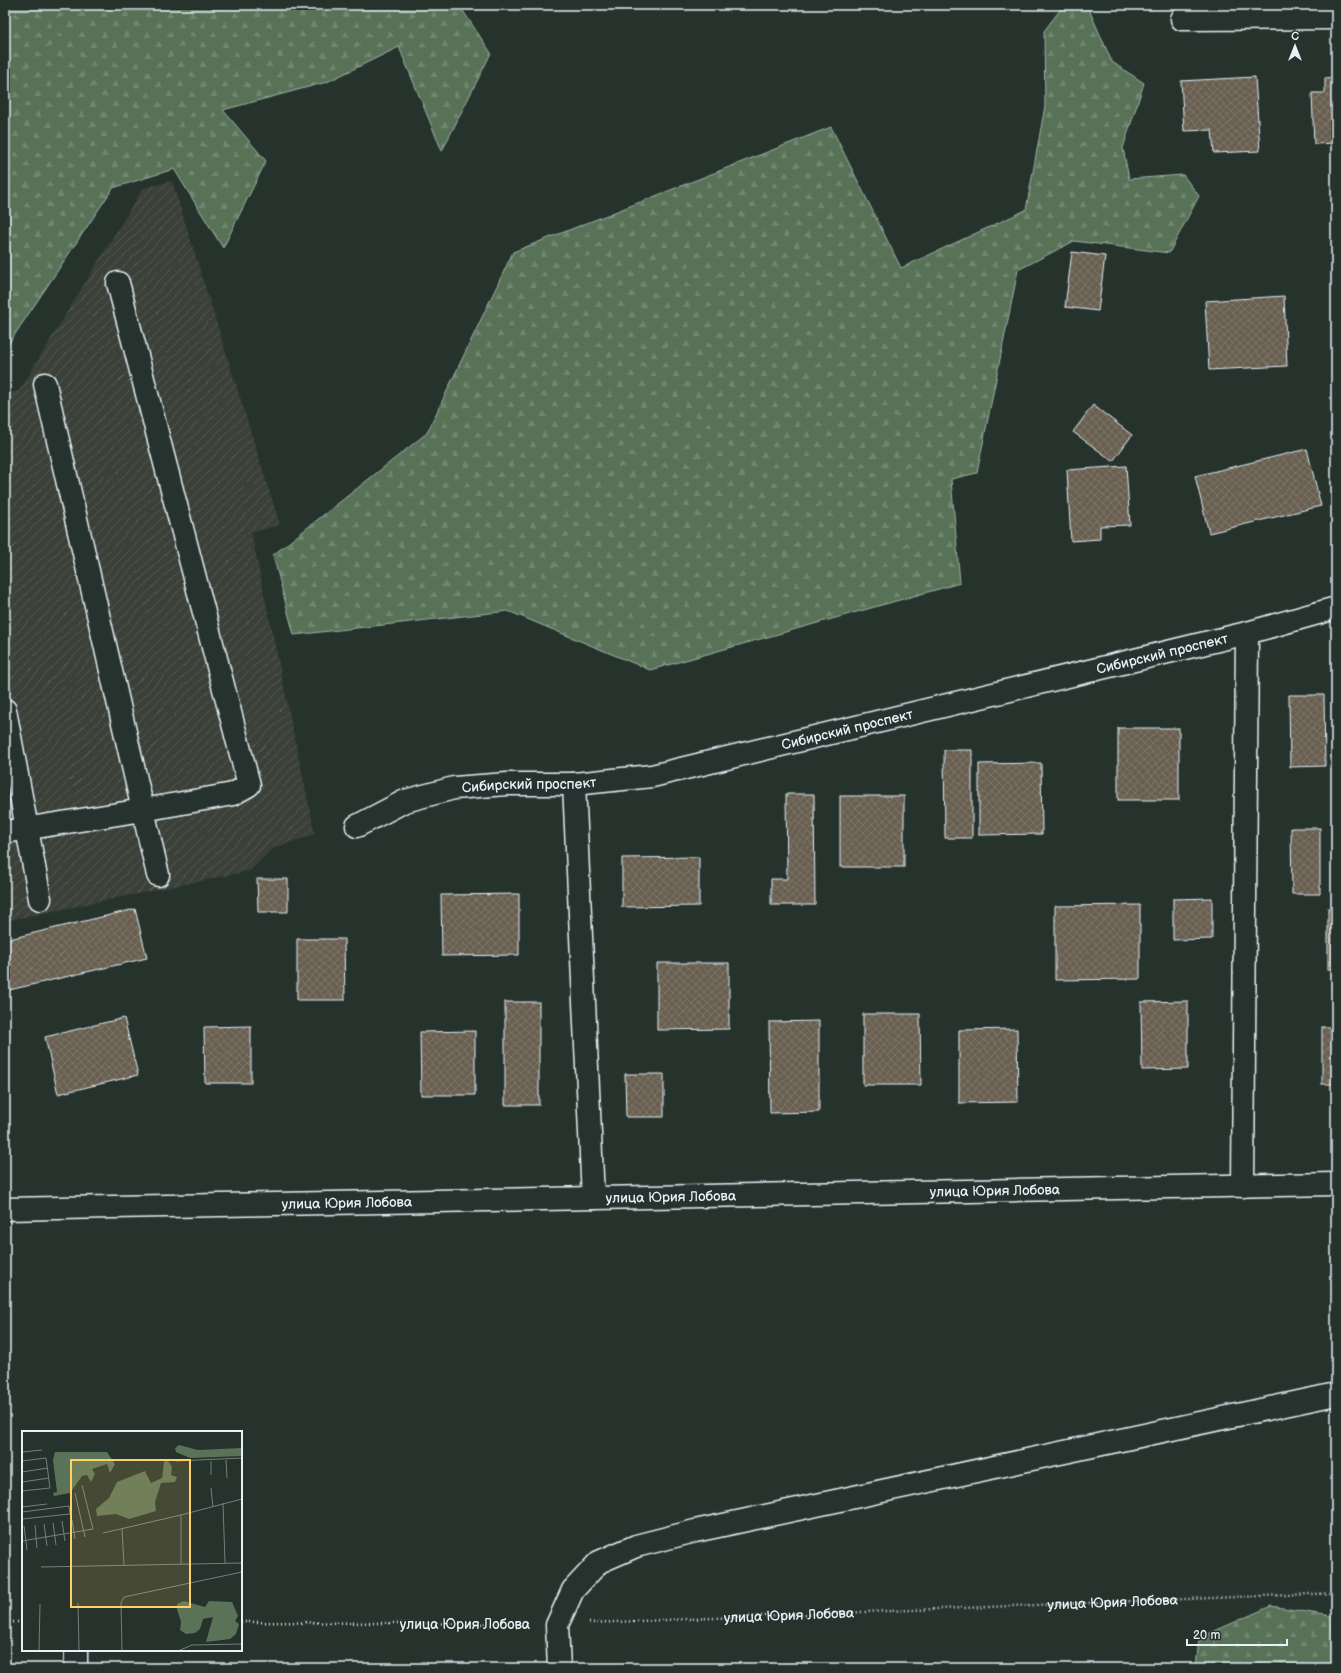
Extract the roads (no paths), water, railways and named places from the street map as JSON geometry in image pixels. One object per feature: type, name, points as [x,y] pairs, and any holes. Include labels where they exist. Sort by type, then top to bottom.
[{"type":"street","points":[[1182,19],[1336,18]]},
{"type":"street","points":[[5,832],[232,794],[248,785],[118,283]]},
{"type":"street","points":[[45,384],[158,875]]},
{"type":"street","name":"Сибирский проспект","points":[[357,826],[405,801],[454,788],[507,784],[574,784],[652,776],[1247,633],[1336,608]]},
{"type":"street","points":[[1243,1186],[1247,633]]},
{"type":"street","points":[[5,710],[40,899]]},
{"type":"street","points":[[574,784],[594,1198]]},
{"type":"street","name":"улица Юрия Лобова","points":[[5,1209],[1336,1184]]},
{"type":"street","points":[[559,1668],[557,1625],[573,1590],[599,1562],[636,1546],[695,1531],[1336,1394]]},
{"type":"street","points":[[76,1651],[76,1668]]}]
